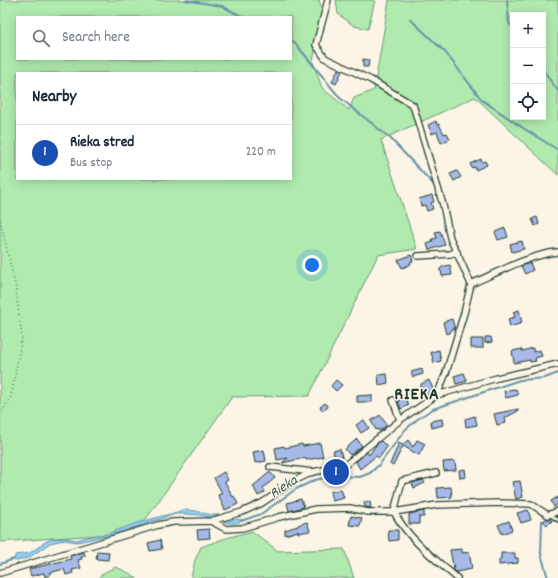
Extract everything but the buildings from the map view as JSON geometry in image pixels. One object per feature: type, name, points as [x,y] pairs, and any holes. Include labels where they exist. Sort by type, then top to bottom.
[{"type":"street","points":[[328,0],[316,45],[326,58],[371,80],[413,105],[443,205],[450,238],[471,284],[446,373],[437,395]]},
{"type":"street","points":[[418,256],[450,254],[456,252]]},
{"type":"street","points":[[471,284],[529,260],[549,253],[558,252]]},
{"type":"street","points":[[0,572],[158,525],[173,522],[212,521],[242,512],[262,503],[296,480],[313,472],[344,466],[400,420],[437,395],[497,378],[558,364]]},
{"type":"street","points":[[393,400],[400,420]]},
{"type":"street","points":[[270,467],[313,472]]},
{"type":"street","points":[[436,473],[402,481],[394,512],[400,524],[410,537],[457,578]]},
{"type":"street","points":[[212,521],[226,529],[242,528],[279,517],[316,509],[350,508],[368,512],[394,512],[437,505],[500,503],[531,504],[548,514],[558,511]]},
{"type":"lane","points":[[548,514],[558,520]]},
{"type":"path","points":[[0,220],[15,284],[22,337],[11,397],[0,415]]},
{"type":"green space","points":[[0,0],[319,0],[322,10],[313,62],[322,88],[349,110],[354,98],[374,90],[389,0],[558,0],[558,175],[475,97],[381,140],[417,249],[378,255],[309,396],[232,397],[141,526],[112,534],[0,542]]},
{"type":"green space","points":[[336,0],[375,0],[368,29],[354,26],[338,14]]},
{"type":"green space","points":[[252,531],[278,551],[344,549],[354,578],[191,578],[195,560],[201,547]]},
{"type":"green space","points":[[116,567],[137,578],[98,578],[105,572]]},
{"type":"water","name":"Rieka","points":[[184,510],[193,510],[219,515],[226,520],[244,520],[229,523],[201,515],[176,514],[111,535],[77,542],[64,540],[50,543],[30,557],[17,561],[13,560],[15,555],[30,553],[45,542],[52,539],[66,538],[76,540],[107,534],[137,523]]},
{"type":"waterway","points":[[185,0],[222,6],[241,16]]},
{"type":"waterway","points":[[507,0],[510,24]]},
{"type":"waterway","points":[[410,19],[445,52],[482,100],[558,150]]},
{"type":"waterway","points":[[292,41],[340,98],[390,138],[436,187]]},
{"type":"waterway","points":[[546,74],[558,91]]},
{"type":"waterway","name":"Rieka","points":[[241,521],[261,514],[296,489],[315,480],[334,476],[360,477],[370,473],[379,465],[405,430],[420,417],[433,409],[520,380],[545,378],[558,373]]},
{"type":"waterway","points":[[542,521],[541,554],[548,578]]},
{"type":"waterway","name":"Rieka","points":[[0,564],[14,559]]},
{"type":"place","name":"Rieka stred","points":[[336,472]]},
{"type":"district","name":"RIEKA","points":[[417,393]]}]
